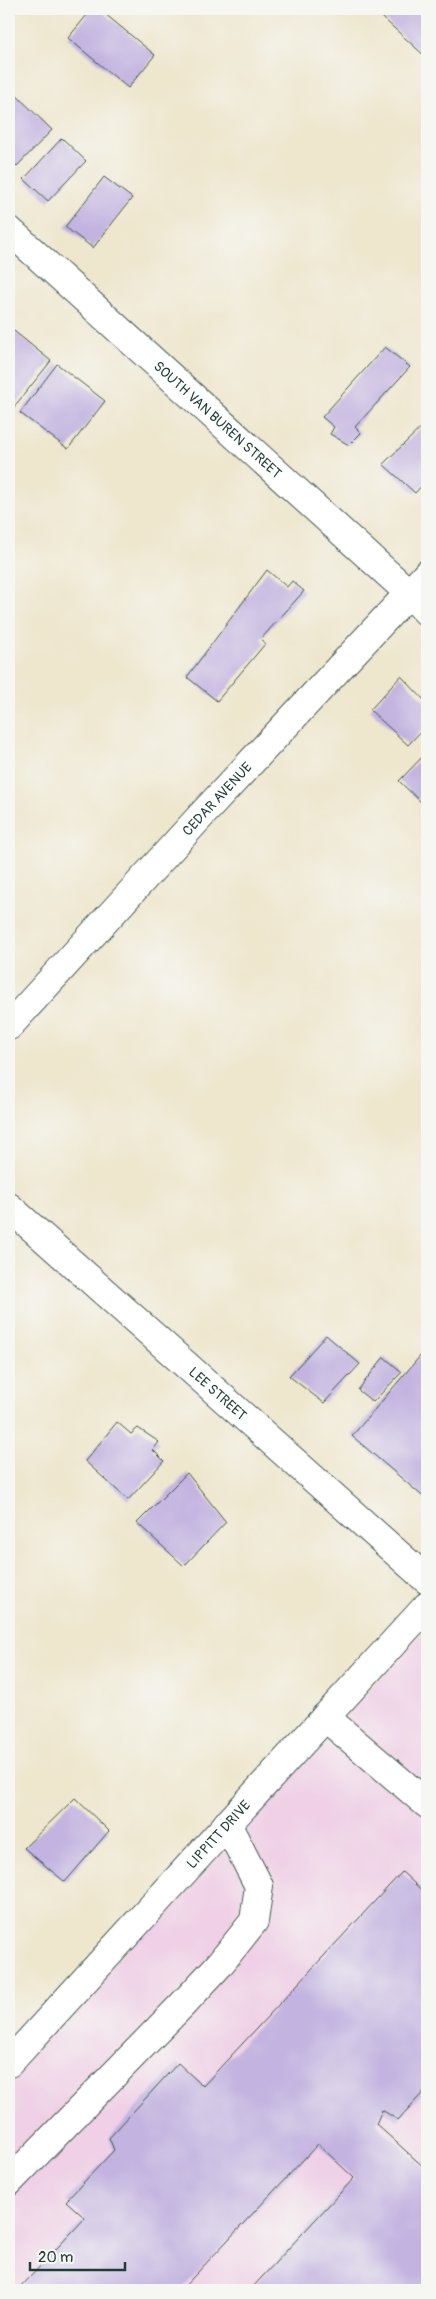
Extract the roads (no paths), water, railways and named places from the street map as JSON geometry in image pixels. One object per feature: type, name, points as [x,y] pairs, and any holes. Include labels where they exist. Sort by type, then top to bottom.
[{"type":"street","name":"SOUTH VAN BUREN STREET","points":[[9,230],[421,593]]},
{"type":"street","name":"CEDAR AVENUE","points":[[9,1026],[198,819],[421,593]]},
{"type":"street","name":"LEE STREET","points":[[9,1207],[427,1580]]},
{"type":"street","name":"LIPPITT DRIVE","points":[[9,2063],[427,1606]]},
{"type":"street","points":[[325,1717],[419,1797]]},
{"type":"street","points":[[9,2182],[182,2005],[219,1965],[254,1920],[259,1886],[227,1824]]}]
